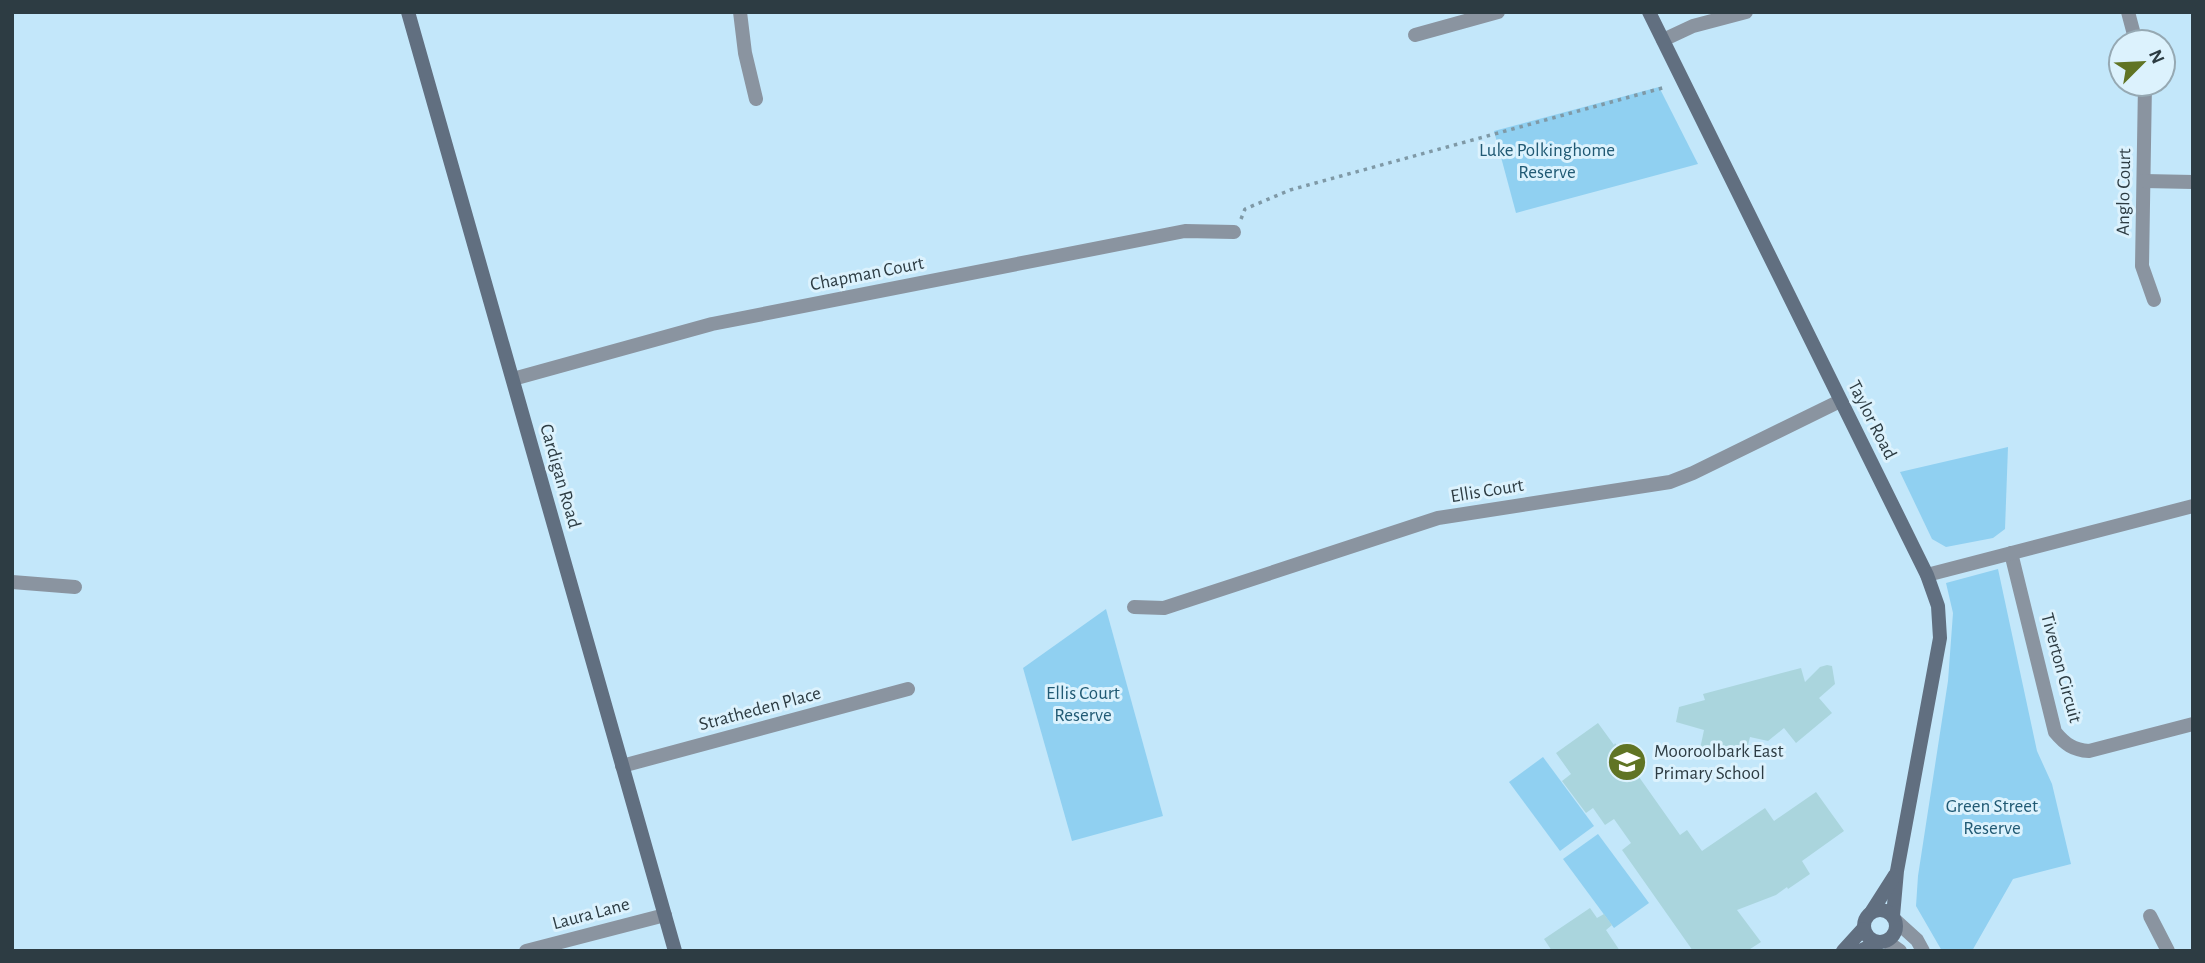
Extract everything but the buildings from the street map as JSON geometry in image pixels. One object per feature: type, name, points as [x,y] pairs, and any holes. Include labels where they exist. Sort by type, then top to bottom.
[{"type":"street","name":"Cardigan Road","points":[[408,12],[676,951]]},
{"type":"street","points":[[740,12],[745,52],[757,99]]},
{"type":"street","points":[[1415,34],[1498,12]]},
{"type":"street","name":"Taylor Road","points":[[1649,12],[1927,575],[1938,606],[1940,638],[1897,871],[1895,919]]},
{"type":"street","points":[[1664,40],[1693,26],[1746,12]]},
{"type":"street","name":"Anglo Court","points":[[2145,98],[2142,266],[2154,300]]},
{"type":"street","points":[[2144,181],[2193,183]]},
{"type":"street","name":"Chapman Court","points":[[513,379],[712,324],[1185,231],[1234,232]]},
{"type":"street","name":"Ellis Court","points":[[1134,607],[1164,608],[1438,518],[1670,482],[1840,401]]},
{"type":"street","points":[[1927,575],[2193,506]]},
{"type":"street","name":"Tiverton Circuit","points":[[2011,553],[2056,732],[2064,743],[2076,750],[2089,751],[2193,724]]},
{"type":"street","points":[[12,582],[75,587]]},
{"type":"street","name":"Stratheden Place","points":[[622,766],[908,689]]},
{"type":"street","name":"Taylor Road","points":[[1872,911],[1897,871]]},
{"type":"street","points":[[1900,951],[1870,939],[1864,929],[1865,918],[1872,911],[1882,909],[1895,919],[1917,940],[1923,951]]},
{"type":"street","name":"Laura Lane","points":[[526,951],[665,915]]},
{"type":"street","points":[[2150,916],[2168,951]]},
{"type":"street","points":[[1860,951],[1894,935],[1895,919]]},
{"type":"street","points":[[1843,951],[1864,929]]},
{"type":"path","points":[[1234,232],[1245,209],[1290,190],[1666,87]]},
{"type":"green space","name":"Luke Polkinghome Reserve","points":[[1659,87],[1698,164],[1516,213],[1494,131]]},
{"type":"green space","points":[[2008,447],[2005,529],[1993,538],[1946,547],[1932,539],[1900,472]]},
{"type":"green space","name":"Green Street Reserve","points":[[1998,569],[2037,751],[2052,784],[2071,864],[2013,879],[1972,951],[1942,951],[1916,906],[1918,876],[1948,681],[1953,613],[1946,583]]},
{"type":"green space","name":"Ellis Court Reserve","points":[[1106,609],[1163,816],[1072,841],[1023,668]]},
{"type":"green space","points":[[1543,757],[1594,826],[1560,851],[1509,782]]},
{"type":"green space","points":[[1598,834],[1649,903],[1614,928],[1563,859]]},
{"type":"place","name":"Mooroolbark East Primary School","points":[[1627,762]]}]
